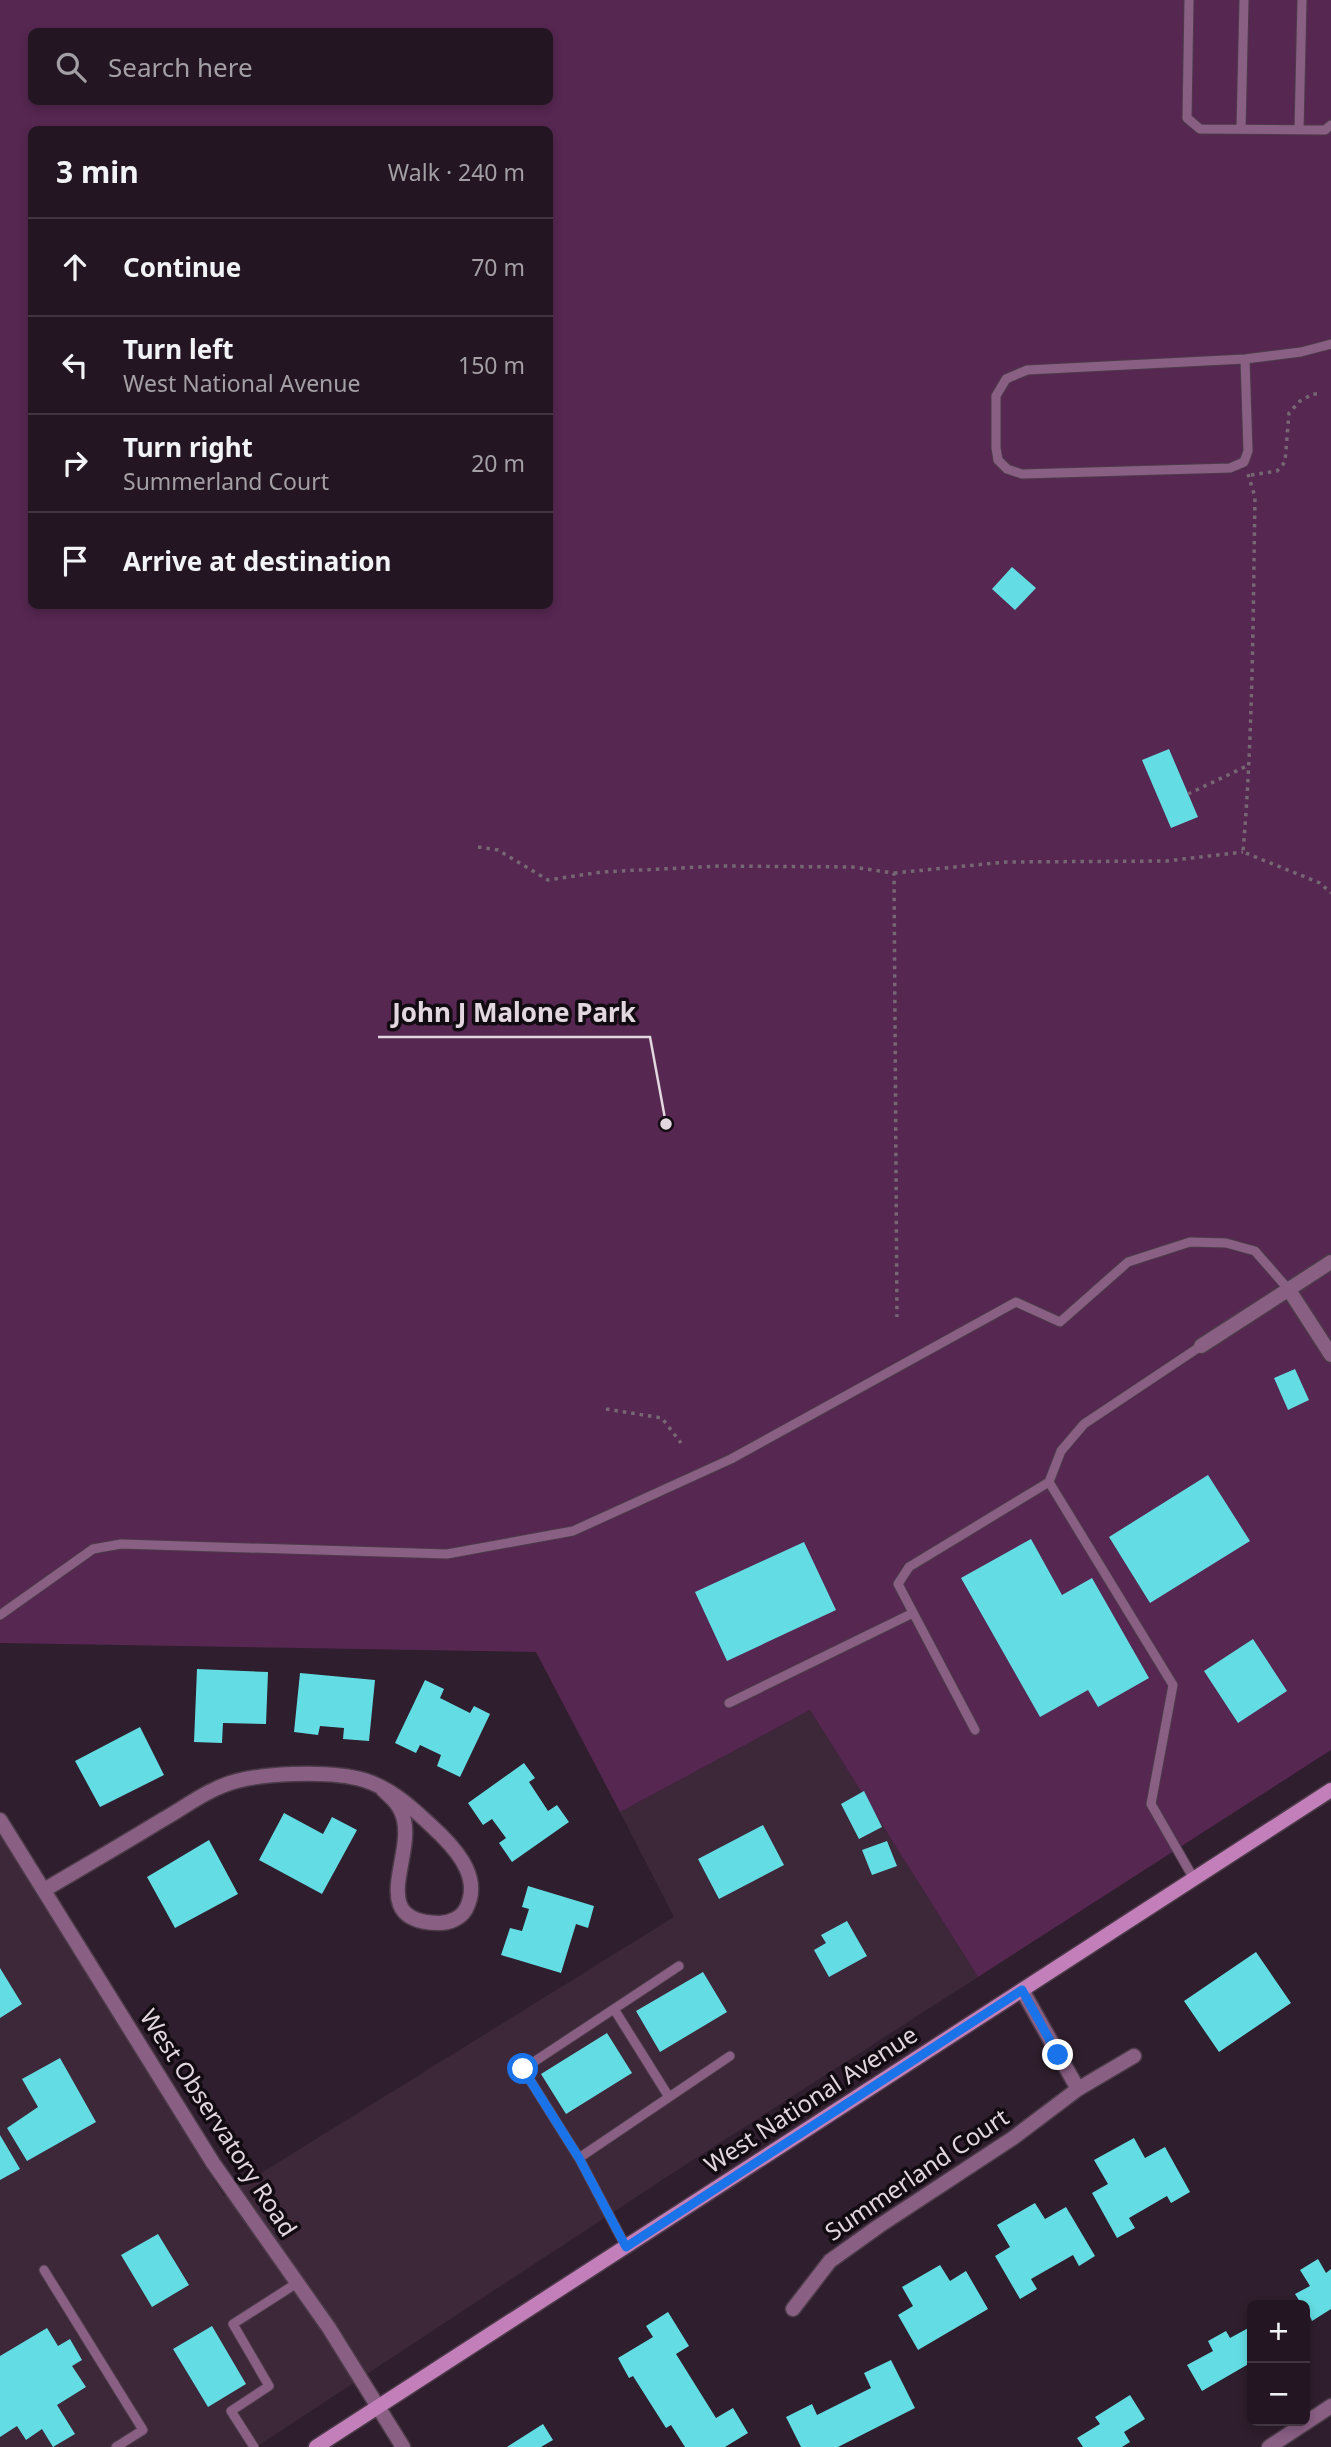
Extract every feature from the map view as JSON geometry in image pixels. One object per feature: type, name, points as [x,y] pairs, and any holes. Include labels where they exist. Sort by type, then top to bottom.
[{"type":"main road","name":"West National Avenue","points":[[316,2447],[1331,1790]]},
{"type":"street","points":[[1201,1346],[1331,1262]]},
{"type":"street","points":[[1289,1290],[1331,1355]]},
{"type":"street","points":[[44,1891],[223,1785],[274,1775],[338,1775],[365,1780],[383,1790],[409,1805],[451,1845],[467,1867],[471,1885],[470,1901],[464,1913],[454,1920],[439,1923],[413,1918],[403,1913],[397,1901],[397,1889],[403,1854],[404,1822],[398,1805],[383,1790]]},
{"type":"street","name":"West Observatory Road","points":[[0,1820],[213,2163],[329,2328],[402,2447]]},
{"type":"street","points":[[1022,1990],[1078,2089]]},
{"type":"street","name":"Summerland Court","points":[[793,2309],[830,2261],[1013,2138],[1078,2089],[1134,2056]]},
{"type":"street","points":[[1269,2447],[1331,2406]]},
{"type":"lane","points":[[1189,0],[1188,118],[1200,129],[1325,130],[1331,125]]},
{"type":"lane","points":[[1241,129],[1244,0]]},
{"type":"lane","points":[[1298,130],[1301,0]]},
{"type":"lane","points":[[1245,359],[1248,452],[1244,462],[1230,468],[1022,474],[1007,469],[998,460],[996,396],[1006,379],[1027,370],[1245,359],[1301,352],[1331,344]]},
{"type":"lane","points":[[0,1615],[93,1549],[121,1544],[447,1554],[573,1531],[731,1459],[1016,1302],[1060,1322],[1128,1262],[1190,1242],[1226,1243],[1255,1251],[1289,1290]]},
{"type":"lane","points":[[975,1730],[898,1584],[909,1567],[1049,1482],[1061,1451],[1084,1424],[1201,1346]]},
{"type":"lane","points":[[1049,1482],[1173,1685],[1151,1804],[1194,1879]]},
{"type":"lane","points":[[729,1703],[913,1613]]},
{"type":"lane","points":[[626,2247],[579,2158],[523,2069],[679,1966]]},
{"type":"lane","points":[[614,2009],[669,2097]]},
{"type":"lane","points":[[579,2158],[730,2056]]},
{"type":"lane","points":[[44,2270],[143,2430],[116,2447]]},
{"type":"lane","points":[[254,2447],[231,2411],[269,2386],[233,2324],[297,2283]]},
{"type":"path","points":[[1248,475],[1277,471],[1285,462],[1289,413],[1300,401],[1320,394]]},
{"type":"path","points":[[1243,852],[1249,765],[1255,497],[1244,462]]},
{"type":"path","points":[[1188,794],[1249,765]]},
{"type":"path","points":[[478,847],[498,850],[548,880],[601,872],[720,866],[852,867],[894,873],[1006,862],[1166,861],[1243,852],[1320,883],[1331,893]]},
{"type":"path","points":[[894,873],[897,1317]]},
{"type":"path","points":[[606,1409],[662,1418],[681,1443]]},
{"type":"shaded area","points":[[0,0],[1331,0],[1331,1750],[978,1977],[810,1710],[620,1812],[536,1652],[0,1643]]},
{"type":"shaded area","points":[[810,1710],[978,1977],[665,2178],[256,2447],[0,2447],[0,1835],[224,2196],[674,1917],[620,1812]]},
{"type":"building","points":[[1012,567],[1036,588],[1015,610],[992,589]]},
{"type":"building","points":[[1169,749],[1198,817],[1171,828],[1142,760]]},
{"type":"building","points":[[1295,1369],[1309,1400],[1288,1410],[1274,1378]]},
{"type":"building","points":[[1208,1475],[1250,1541],[1150,1603],[1109,1537]]},
{"type":"building","points":[[1031,1539],[1062,1595],[1092,1578],[1149,1678],[1098,1707],[1088,1690],[1040,1717],[961,1578]]},
{"type":"building","points":[[804,1542],[836,1610],[727,1661],[695,1592]]},
{"type":"building","points":[[1253,1639],[1287,1691],[1238,1723],[1204,1671]]},
{"type":"building","points":[[197,1669],[268,1672],[266,1724],[223,1723],[222,1743],[194,1742]]},
{"type":"building","points":[[300,1673],[375,1680],[369,1741],[343,1739],[344,1728],[320,1726],[318,1735],[294,1732]]},
{"type":"building","points":[[425,1680],[444,1689],[440,1698],[470,1713],[474,1706],[490,1714],[460,1777],[437,1766],[441,1755],[420,1745],[416,1753],[395,1743]]},
{"type":"building","points":[[140,1727],[164,1775],[100,1807],[75,1761]]},
{"type":"building","points":[[524,1763],[535,1778],[529,1782],[548,1811],[557,1805],[569,1822],[512,1862],[499,1843],[506,1838],[492,1819],[483,1825],[468,1803]]},
{"type":"building","points":[[864,1791],[882,1827],[859,1839],[841,1804]]},
{"type":"building","points":[[284,1813],[323,1834],[332,1817],[357,1830],[322,1894],[259,1860]]},
{"type":"building","points":[[763,1825],[784,1865],[719,1899],[698,1859]]},
{"type":"building","points":[[209,1840],[238,1894],[175,1928],[147,1877]]},
{"type":"building","points":[[887,1841],[897,1866],[872,1875],[862,1850]]},
{"type":"building","points":[[528,1886],[594,1906],[588,1928],[576,1924],[561,1973],[501,1955],[510,1928],[522,1931],[529,1909],[522,1907]]},
{"type":"building","points":[[847,1921],[867,1956],[829,1977],[814,1950],[826,1943],[821,1935]]},
{"type":"building","points":[[1256,1952],[1291,2003],[1219,2052],[1184,2001]]},
{"type":"building","points":[[0,1968],[22,2004],[0,2018]]},
{"type":"building","points":[[703,1972],[727,2012],[660,2052],[636,2011]]},
{"type":"building","points":[[607,2033],[632,2073],[566,2114],[541,2074]]},
{"type":"building","points":[[60,2058],[96,2122],[27,2161],[7,2128],[38,2107],[22,2079]]},
{"type":"building","points":[[0,2135],[20,2169],[0,2180]]},
{"type":"building","points":[[1134,2138],[1145,2158],[1165,2147],[1190,2192],[1171,2203],[1167,2196],[1129,2218],[1135,2228],[1117,2238],[1092,2193],[1108,2184],[1094,2160]]},
{"type":"building","points":[[1035,2203],[1045,2219],[1066,2207],[1095,2256],[1079,2266],[1073,2255],[1031,2279],[1037,2289],[1020,2299],[995,2256],[1010,2247],[997,2225]]},
{"type":"building","points":[[158,2234],[189,2285],[152,2307],[121,2255]]},
{"type":"building","points":[[1318,2259],[1326,2273],[1331,2269],[1331,2309],[1312,2321],[1310,2300],[1299,2300],[1295,2294],[1310,2286],[1300,2270]]},
{"type":"building","points":[[940,2265],[950,2281],[966,2271],[988,2309],[918,2350],[898,2315],[913,2306],[902,2287]]},
{"type":"building","points":[[668,2312],[689,2346],[676,2354],[716,2418],[733,2408],[748,2433],[725,2447],[685,2447],[671,2425],[666,2428],[633,2376],[629,2378],[618,2358],[653,2337],[646,2326]]},
{"type":"building","points":[[212,2326],[246,2384],[208,2407],[173,2349]]},
{"type":"building","points":[[47,2328],[58,2346],[70,2339],[82,2360],[72,2366],[86,2387],[57,2405],[75,2434],[53,2447],[42,2429],[26,2440],[17,2426],[0,2437],[0,2356]]},
{"type":"building","points":[[1247,2329],[1247,2365],[1202,2391],[1187,2365],[1213,2351],[1208,2341],[1226,2331],[1230,2338]]},
{"type":"building","points":[[891,2360],[915,2408],[838,2447],[801,2447],[786,2417],[812,2404],[817,2415],[871,2388],[864,2373]]},
{"type":"building","points":[[1130,2395],[1145,2419],[1124,2432],[1130,2442],[1122,2447],[1083,2447],[1077,2438],[1100,2424],[1095,2417]]},
{"type":"building","points":[[543,2424],[553,2440],[541,2447],[507,2447]]},
{"type":"place","name":"John J Malone Park","points":[[666,1124]]},
{"type":"route","points":[[523,2069],[579,2158],[626,2247],[1022,1990],[1058,2055]]}]
